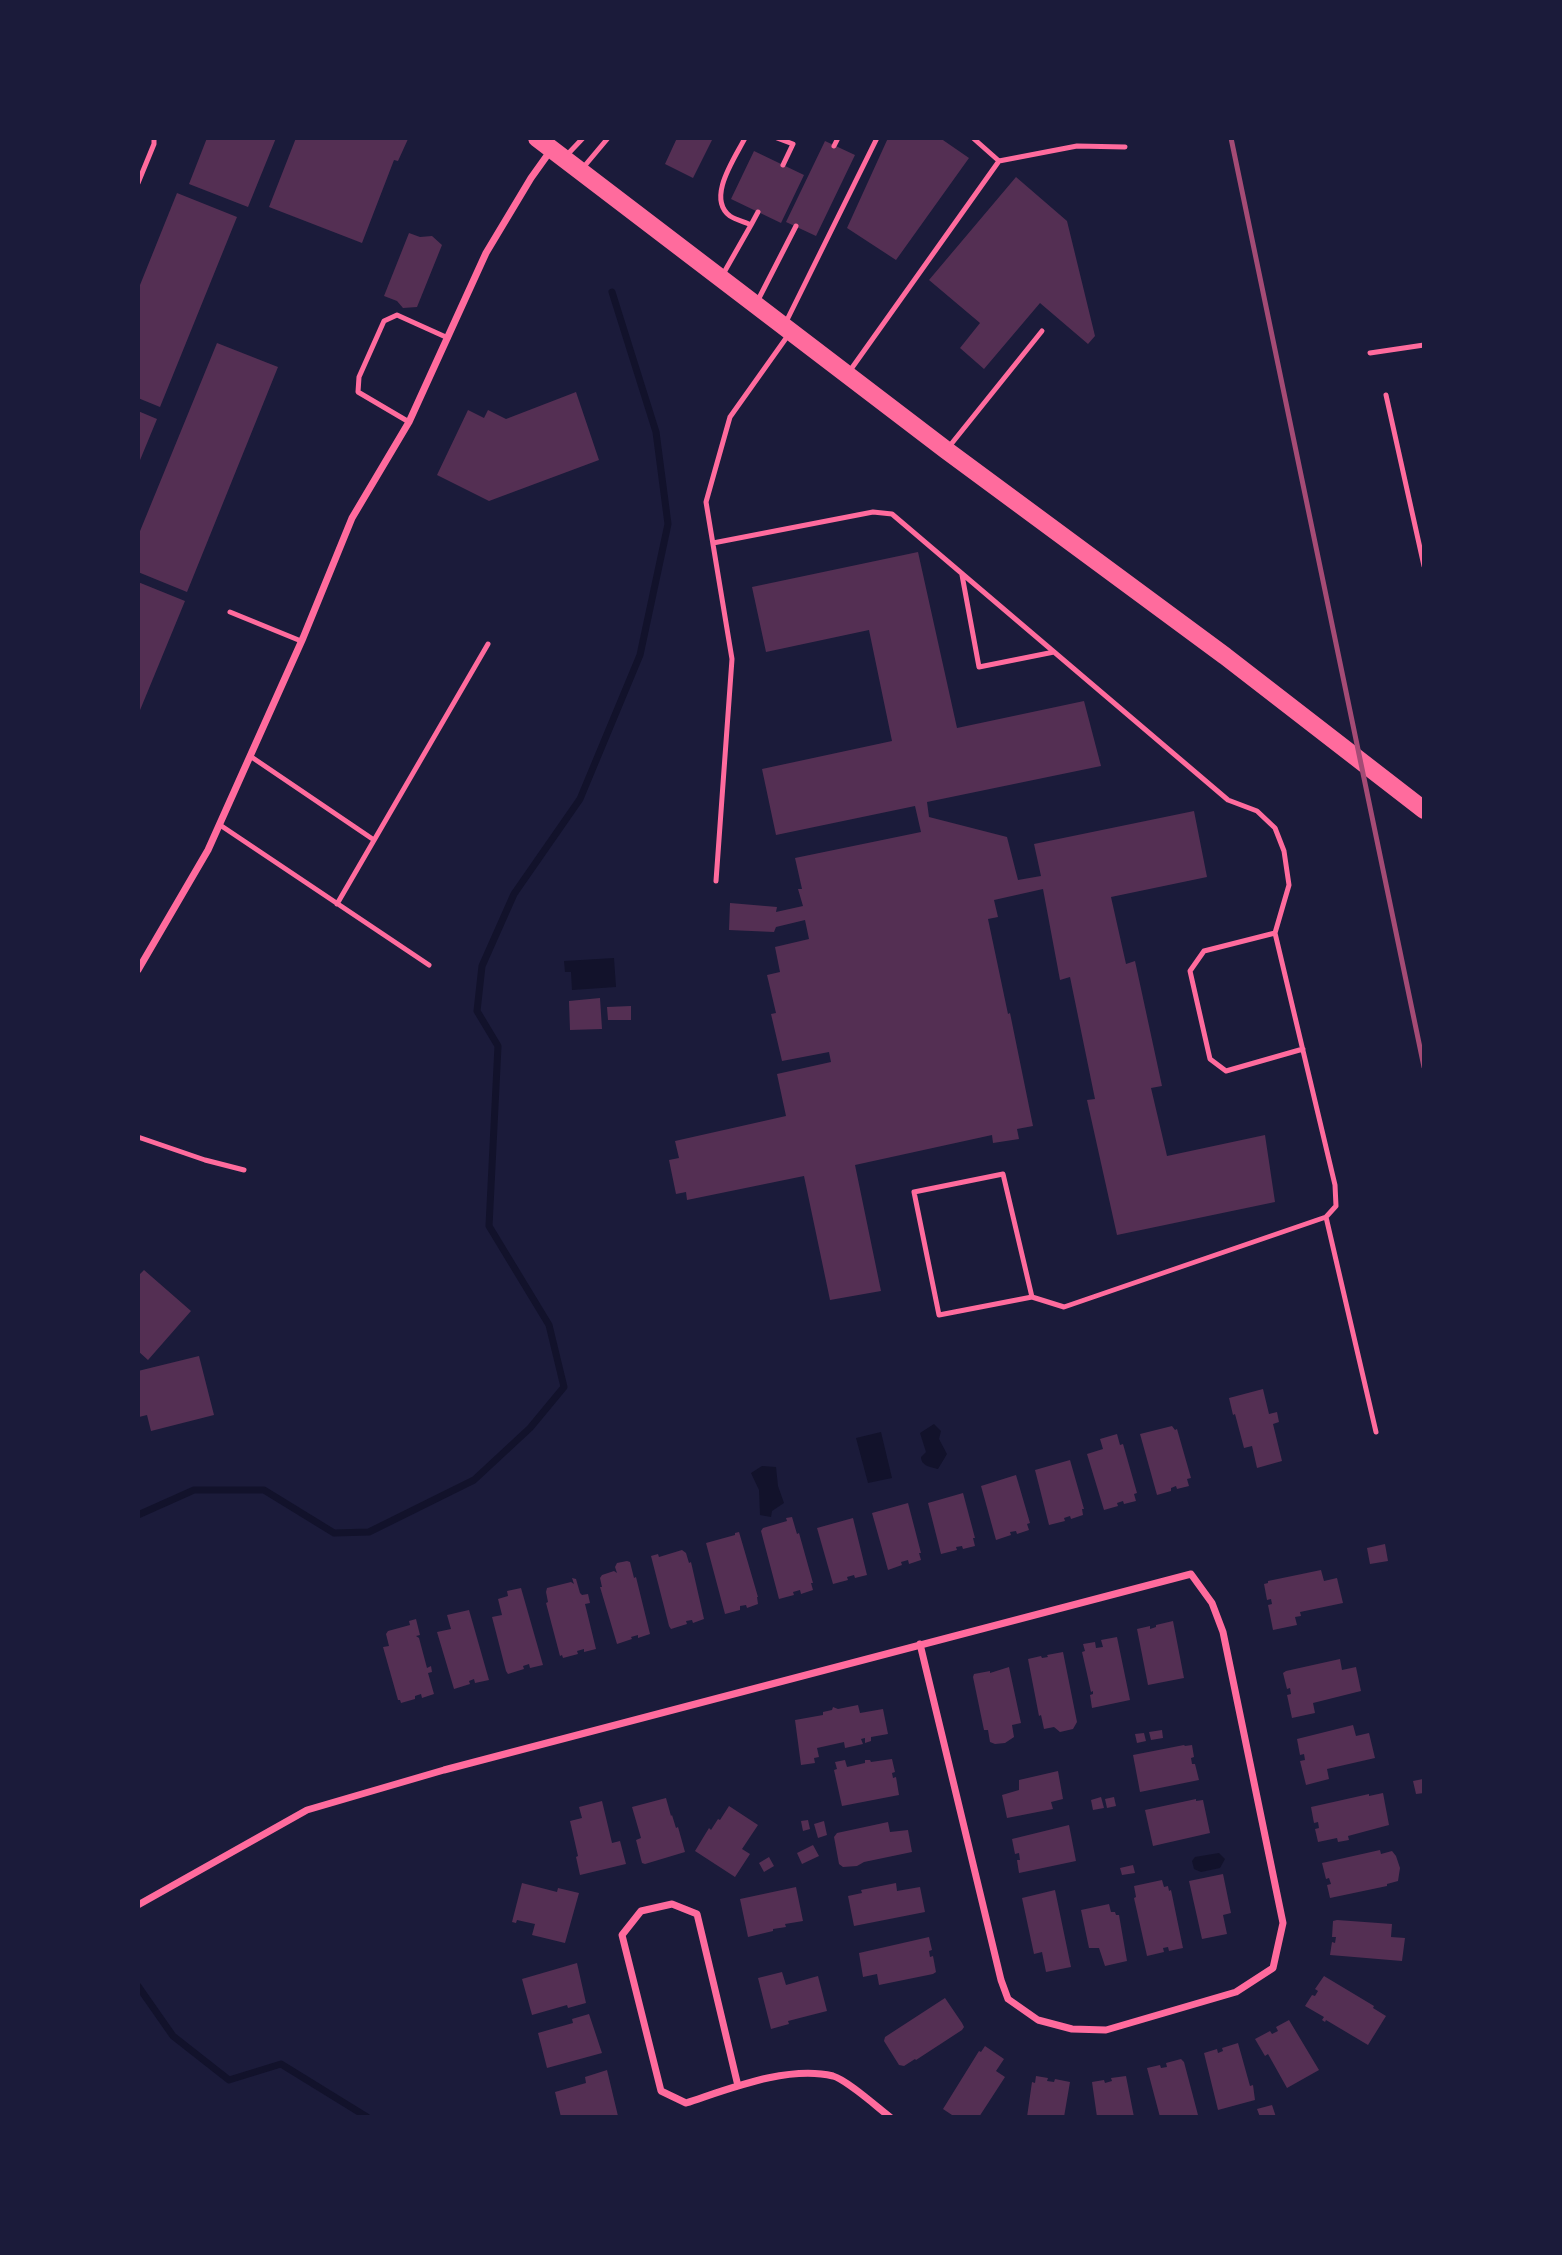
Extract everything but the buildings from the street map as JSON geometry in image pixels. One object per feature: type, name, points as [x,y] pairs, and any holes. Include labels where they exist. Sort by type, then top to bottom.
[{"type":"main road","points":[[551,149],[946,450],[1226,656],[1424,810]]},
{"type":"street","points":[[138,970],[220,825],[352,518],[409,422],[486,253],[551,149]]},
{"type":"street","points":[[138,1905],[307,1810],[444,1770],[920,1644],[1191,1574],[1212,1603],[1223,1632],[1283,1923],[1273,1968],[1236,1992],[1106,2030],[1072,2029],[1038,2020],[1008,1999],[1001,1980],[920,1644]]},
{"type":"street","points":[[738,2086],[697,1914],[672,1904],[641,1911],[622,1935],[661,2091],[686,2103],[738,2086],[799,2073],[835,2077],[890,2117]]},
{"type":"lane","points":[[138,183],[154,138]]},
{"type":"lane","points":[[551,149],[583,138]]},
{"type":"lane","points":[[580,171],[608,138]]},
{"type":"lane","points":[[745,138],[720,188],[721,202],[729,215],[751,225]]},
{"type":"lane","points":[[777,138],[793,144],[783,165]]},
{"type":"lane","points":[[834,146],[838,138]]},
{"type":"lane","points":[[716,881],[732,659],[706,502],[730,417],[787,329],[877,138]]},
{"type":"lane","points":[[973,138],[999,161]]},
{"type":"lane","points":[[848,374],[999,161],[1077,146],[1125,147]]},
{"type":"lane","points":[[721,279],[758,212]]},
{"type":"lane","points":[[755,305],[796,226]]},
{"type":"lane","points":[[409,422],[358,392],[359,377],[384,321],[397,314],[448,338]]},
{"type":"lane","points":[[946,450],[1042,331]]},
{"type":"lane","points":[[1370,354],[1424,345]]},
{"type":"lane","points":[[1386,395],[1424,566]]},
{"type":"lane","points":[[713,543],[873,512],[892,514],[1227,800],[1257,811],[1275,828],[1284,851],[1289,885],[1275,933],[1335,1185],[1336,1206],[1326,1217],[1064,1307],[1032,1297],[939,1315],[914,1192],[1003,1174],[1032,1297]]},
{"type":"lane","points":[[962,575],[979,667],[1054,652]]},
{"type":"lane","points":[[230,612],[301,641]]},
{"type":"lane","points":[[337,904],[488,644]]},
{"type":"lane","points":[[250,757],[374,840]]},
{"type":"lane","points":[[220,825],[429,965]]},
{"type":"lane","points":[[1275,933],[1204,951],[1190,971],[1210,1059],[1226,1070],[1303,1049]]},
{"type":"lane","points":[[138,1137],[244,1170]]},
{"type":"lane","points":[[1326,1217],[1376,1432]]},
{"type":"shaded area","points":[[614,958],[616,987],[572,990],[571,972],[565,972],[564,961]]},
{"type":"shaded area","points":[[934,1424],[941,1431],[939,1439],[947,1454],[938,1469],[921,1460],[926,1452],[920,1433]]},
{"type":"shaded area","points":[[881,1432],[892,1478],[868,1483],[856,1438]]},
{"type":"shaded area","points":[[762,1466],[776,1467],[778,1486],[784,1503],[772,1511],[771,1517],[760,1515],[759,1490],[751,1473]]},
{"type":"shaded area","points":[[1219,1853],[1225,1859],[1220,1868],[1201,1872],[1194,1869],[1192,1861],[1195,1857]]},
{"type":"waterway","points":[[138,1515],[194,1490],[264,1490],[334,1533],[369,1532],[474,1480],[530,1428],[564,1387],[549,1325],[489,1226],[498,1046],[477,1011],[482,966],[514,894],[580,799],[640,655],[668,524],[656,432],[612,292]]},
{"type":"waterway","points":[[138,1986],[173,2036],[229,2080],[281,2064],[367,2117]]},
{"type":"railway","points":[[1231,138],[1424,1067]]}]
